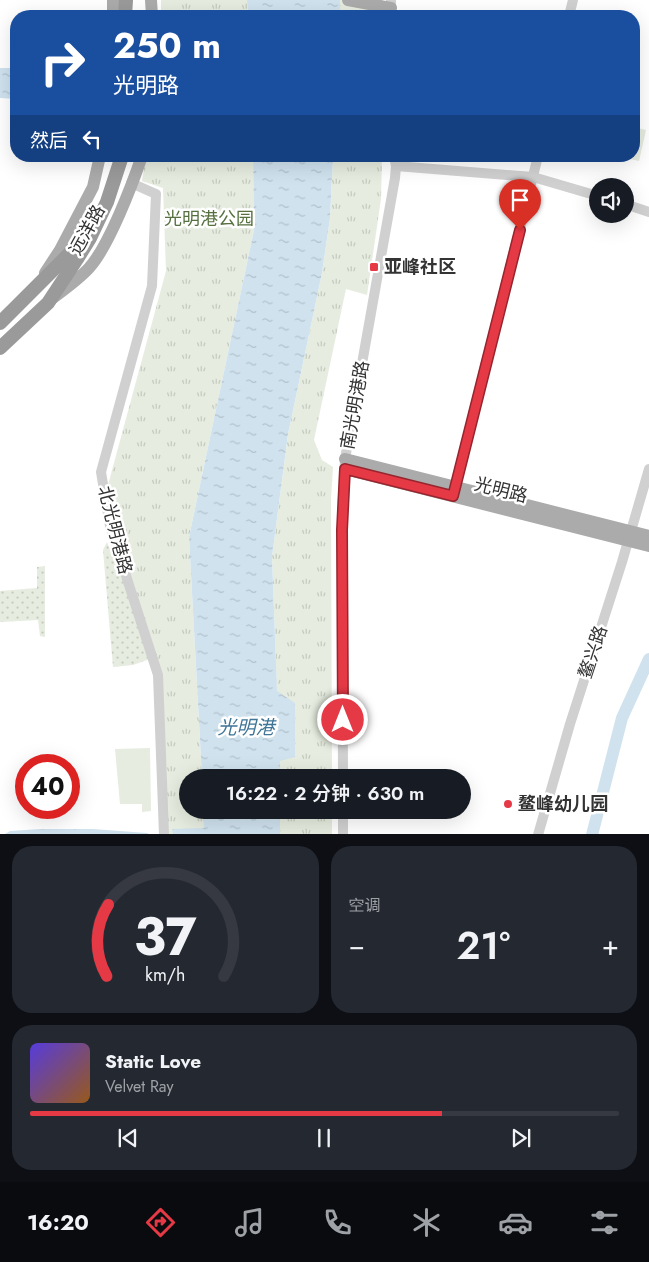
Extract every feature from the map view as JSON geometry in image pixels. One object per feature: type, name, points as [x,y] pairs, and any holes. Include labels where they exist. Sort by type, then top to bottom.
[{"type":"highway","points":[[37,288],[70,253],[82,234],[98,199],[110,162]]},
{"type":"highway","points":[[48,303],[77,259],[99,219],[114,184],[120,162]]},
{"type":"highway","name":"远洋路","points":[[0,323],[37,288]]},
{"type":"highway","name":"远洋路","points":[[0,348],[48,303]]},
{"type":"main road","points":[[348,0],[391,8]]},
{"type":"main road","name":"远洋路","points":[[37,288],[60,250],[93,187],[99,162]]},
{"type":"main road","name":"远洋路","points":[[48,303],[90,267],[107,239],[140,162]]},
{"type":"main road","name":"光明路","points":[[345,464],[630,536],[649,546]]},
{"type":"main road","name":"光明路","points":[[630,536],[649,536]]},
{"type":"street","name":"南光明港路","points":[[343,769],[342,530],[345,464],[395,178],[395,162]]},
{"type":"street","points":[[404,162],[533,177],[589,193]]},
{"type":"street","points":[[455,491],[537,162]]},
{"type":"street","name":"北光明港路","points":[[132,183],[156,194],[152,286],[101,472],[110,526],[158,675],[164,834]]},
{"type":"street","points":[[634,207],[649,212]]},
{"type":"street","name":"鳌兴路","points":[[538,834],[649,469]]},
{"type":"street","points":[[343,819],[343,834]]},
{"type":"green space","points":[[161,0],[247,0],[248,10],[161,10]]},
{"type":"green space","points":[[340,0],[383,0],[383,10],[340,10]]},
{"type":"green space","points":[[640,128],[646,130],[640,157]]},
{"type":"green space","name":"光明港公园","points":[[145,162],[253,162],[254,230],[189,537],[202,769],[179,769],[179,819],[204,819],[205,834],[167,834],[161,672],[111,519],[108,485],[166,271],[163,188],[142,181]]},
{"type":"green space","points":[[333,162],[382,162],[381,199],[367,295],[346,289],[314,440],[322,460],[333,467],[331,498],[332,769],[280,769],[272,557],[288,434],[322,273],[330,218]]},
{"type":"green space","points":[[107,542],[125,584],[150,659],[133,665],[113,667],[103,550]]},
{"type":"green space","points":[[45,566],[45,637],[40,636],[38,620],[0,622],[0,591],[37,588],[37,567]]},
{"type":"green space","points":[[150,748],[151,811],[142,812],[142,804],[120,804],[115,749]]},
{"type":"green space","points":[[280,819],[332,819],[332,834],[280,834]]},
{"type":"water","points":[[247,0],[340,0],[340,10],[248,10]]},
{"type":"water","points":[[0,68],[10,68],[10,99],[0,98]]},
{"type":"water","name":"光明港","points":[[253,162],[333,162],[330,218],[322,273],[288,434],[272,557],[277,691],[295,703],[295,757],[280,761],[280,769],[202,769],[189,537],[254,230]]},
{"type":"water","points":[[204,819],[280,819],[280,834],[173,834],[172,829],[204,828]]},
{"type":"water","points":[[93,829],[149,834],[5,834],[10,831]]},
{"type":"waterway","points":[[592,834],[622,718],[649,659]]},
{"type":"place","name":"亚峰社区","points":[[374,267]]},
{"type":"place","name":"鳌峰幼儿园","points":[[508,804]]},
{"type":"route","points":[[343,720],[342,506],[345,469],[453,496],[520,230]]}]
